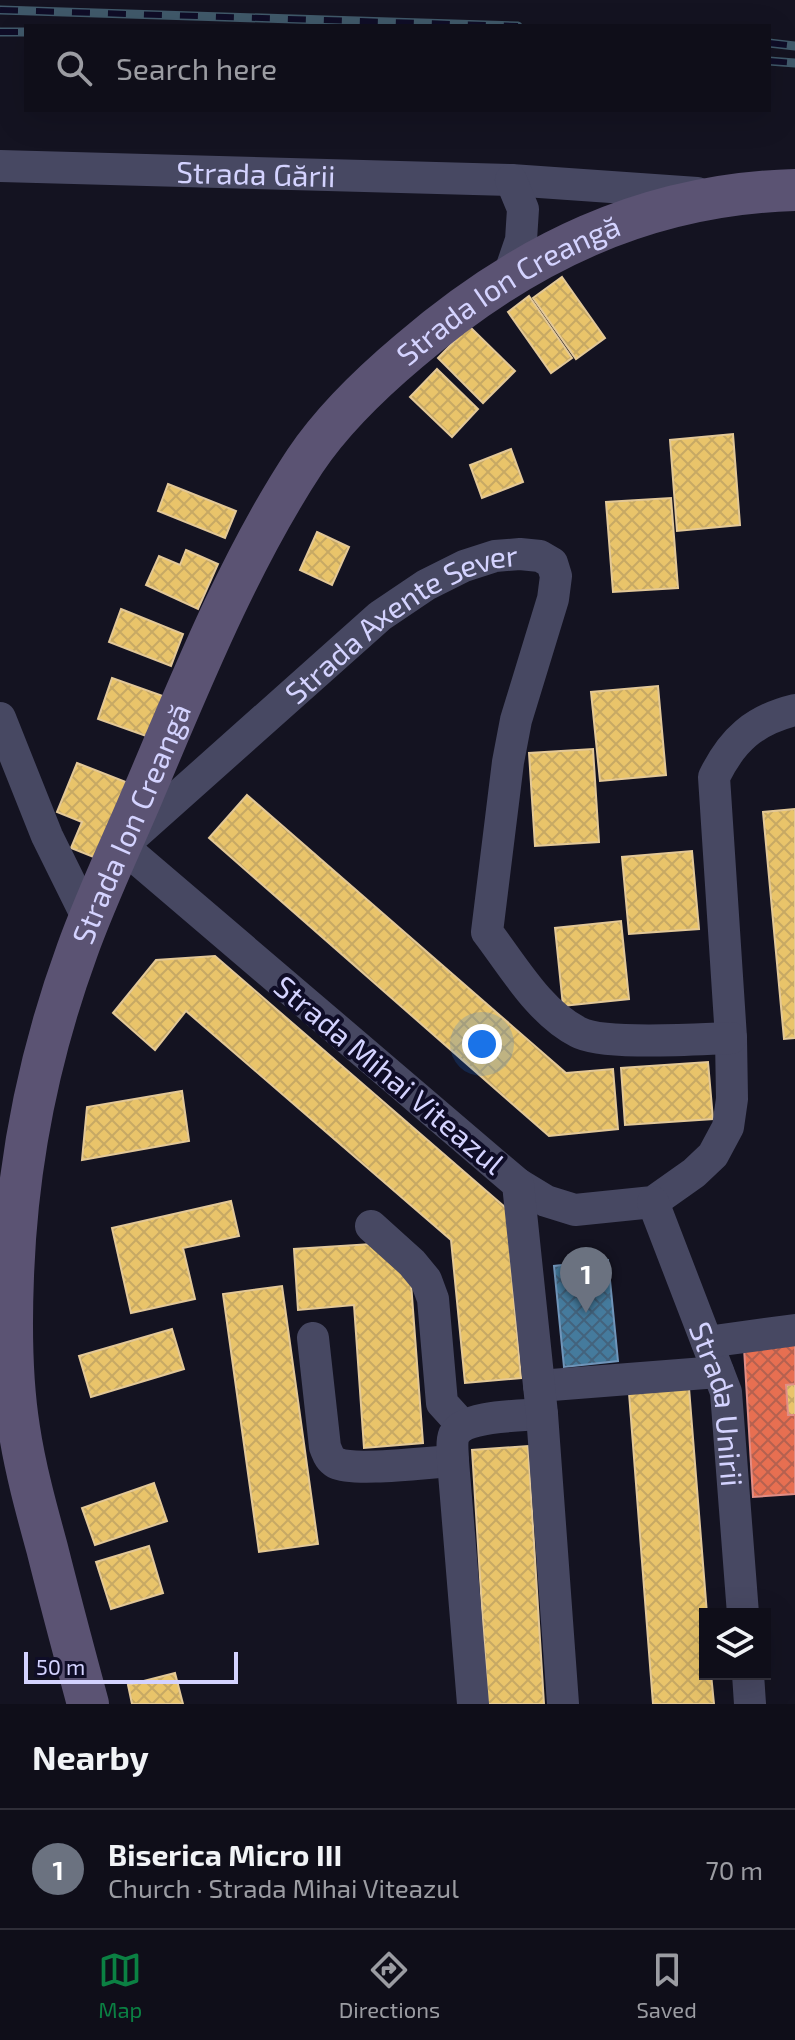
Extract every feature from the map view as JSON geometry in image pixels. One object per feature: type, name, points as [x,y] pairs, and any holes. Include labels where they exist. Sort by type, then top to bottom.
[{"type":"main road","name":"Strada Gării","points":[[720,195],[786,195]]},
{"type":"main road","name":"Strada Ion Creangă","points":[[88,1704],[26,1470],[18,1424],[10,1198],[47,1044],[89,921],[170,730],[238,582],[275,510],[308,457],[347,410],[431,332],[508,278],[551,253],[598,230],[648,213],[720,195]]},
{"type":"street","name":"Strada Gării","points":[[0,166],[511,180],[720,195]]},
{"type":"street","points":[[508,278],[521,240],[523,209],[511,180]]},
{"type":"street","name":"Strada Axente Sever","points":[[122,846],[380,616],[426,585],[464,566],[495,556],[540,556],[552,563],[556,576],[555,588],[516,720],[487,932],[541,1001],[578,1033],[595,1038],[731,1038]]},
{"type":"street","points":[[518,1184],[546,1201],[575,1210],[653,1202],[694,1173],[713,1155],[728,1127],[732,1099],[731,1038],[714,777],[727,751],[754,726],[795,710]]},
{"type":"street","points":[[0,718],[47,836],[89,921]]},
{"type":"street","name":"Strada Mihai Viteazul","points":[[122,846],[518,1184],[540,1400],[563,1704]]},
{"type":"street","name":"Strada Unirii","points":[[653,1202],[726,1392],[743,1608]]},
{"type":"street","points":[[371,1226],[426,1280],[433,1299],[442,1403],[462,1425]]},
{"type":"street","points":[[707,1342],[795,1330]]},
{"type":"street","points":[[313,1338],[325,1447],[330,1459],[340,1465],[361,1466],[453,1461]]},
{"type":"street","points":[[473,1704],[453,1436],[462,1425],[540,1400],[718,1372]]},
{"type":"street","points":[[748,1680],[750,1704]]},
{"type":"building: Homes","points":[[562,277],[605,338],[576,359],[533,298]]},
{"type":"building: Homes","points":[[529,296],[572,358],[551,373],[508,312]]},
{"type":"building: Homes","points":[[469,326],[515,371],[483,403],[438,358]]},
{"type":"building: Homes","points":[[437,369],[478,409],[452,437],[410,397]]},
{"type":"building: Homes","points":[[733,434],[740,525],[677,531],[670,440]]},
{"type":"building: Homes","points":[[511,449],[523,482],[482,498],[470,465]]},
{"type":"building: Homes","points":[[168,484],[236,511],[225,538],[158,511]]},
{"type":"building: Homes","points":[[671,498],[678,588],[613,592],[606,502]]},
{"type":"building: Homes","points":[[317,532],[349,547],[332,585],[300,570]]},
{"type":"building: Homes","points":[[186,550],[218,564],[198,609],[146,585],[159,556],[180,565]]},
{"type":"building: Homes","points":[[121,609],[183,634],[171,666],[109,642]]},
{"type":"building: Homes","points":[[112,678],[163,696],[149,737],[98,719]]},
{"type":"building: Homes","points":[[658,686],[666,775],[600,781],[591,692]]},
{"type":"building: Homes","points":[[593,749],[599,842],[535,846],[529,753]]},
{"type":"building: Homes","points":[[77,763],[131,784],[101,860],[71,848],[82,822],[57,812]]},
{"type":"building: Homes","points":[[247,795],[566,1073],[613,1069],[618,1129],[549,1136],[209,838]]},
{"type":"building: Homes","points":[[795,809],[795,1038],[784,1039],[763,812]]},
{"type":"building: Homes","points":[[692,851],[699,929],[629,934],[622,857]]},
{"type":"building: Homes","points":[[621,921],[629,999],[563,1006],[555,928]]},
{"type":"building: Homes","points":[[215,956],[506,1208],[521,1378],[465,1383],[451,1240],[186,1011],[155,1050],[113,1013],[156,960]]},
{"type":"building: Homes","points":[[708,1062],[713,1119],[625,1125],[621,1068]]},
{"type":"building: Homes","points":[[182,1091],[189,1141],[82,1160],[87,1107]]},
{"type":"building: Homes","points":[[231,1201],[239,1236],[183,1248],[195,1299],[131,1313],[112,1228]]},
{"type":"building: Homes","points":[[372,1244],[411,1283],[423,1443],[364,1448],[354,1305],[298,1310],[294,1249]]},
{"type":"building: Homes","points":[[282,1286],[318,1544],[259,1552],[223,1294]]},
{"type":"building: Homes","points":[[172,1329],[184,1369],[91,1397],[79,1356]]},
{"type":"building: Homes","points":[[795,1384],[795,1415],[788,1415],[786,1385]]},
{"type":"building: Homes","points":[[689,1388],[707,1608],[699,1608],[699,1680],[712,1680],[714,1704],[653,1704],[629,1393]]},
{"type":"building: Homes","points":[[528,1446],[544,1704],[488,1704],[472,1450]]},
{"type":"building: Homes","points":[[154,1483],[167,1521],[95,1545],[82,1508]]},
{"type":"building: Homes","points":[[149,1546],[163,1593],[111,1609],[96,1562]]},
{"type":"building: Homes","points":[[175,1673],[183,1704],[132,1704],[128,1685]]},
{"type":"building: Shops","points":[[795,1344],[795,1384],[786,1385],[788,1415],[795,1415],[795,1494],[753,1497],[744,1348]]},
{"type":"building: Public","points":[[608,1260],[618,1361],[564,1367],[554,1266]]},
{"type":"railway","points":[[0,10],[453,24]]},
{"type":"railway","points":[[0,32],[24,32]]},
{"type":"railway","points":[[771,43],[795,46]]},
{"type":"railway","points":[[771,61],[795,63]]},
{"type":"place","name":"Biserica Micro III","points":[[586,1313]]}]
